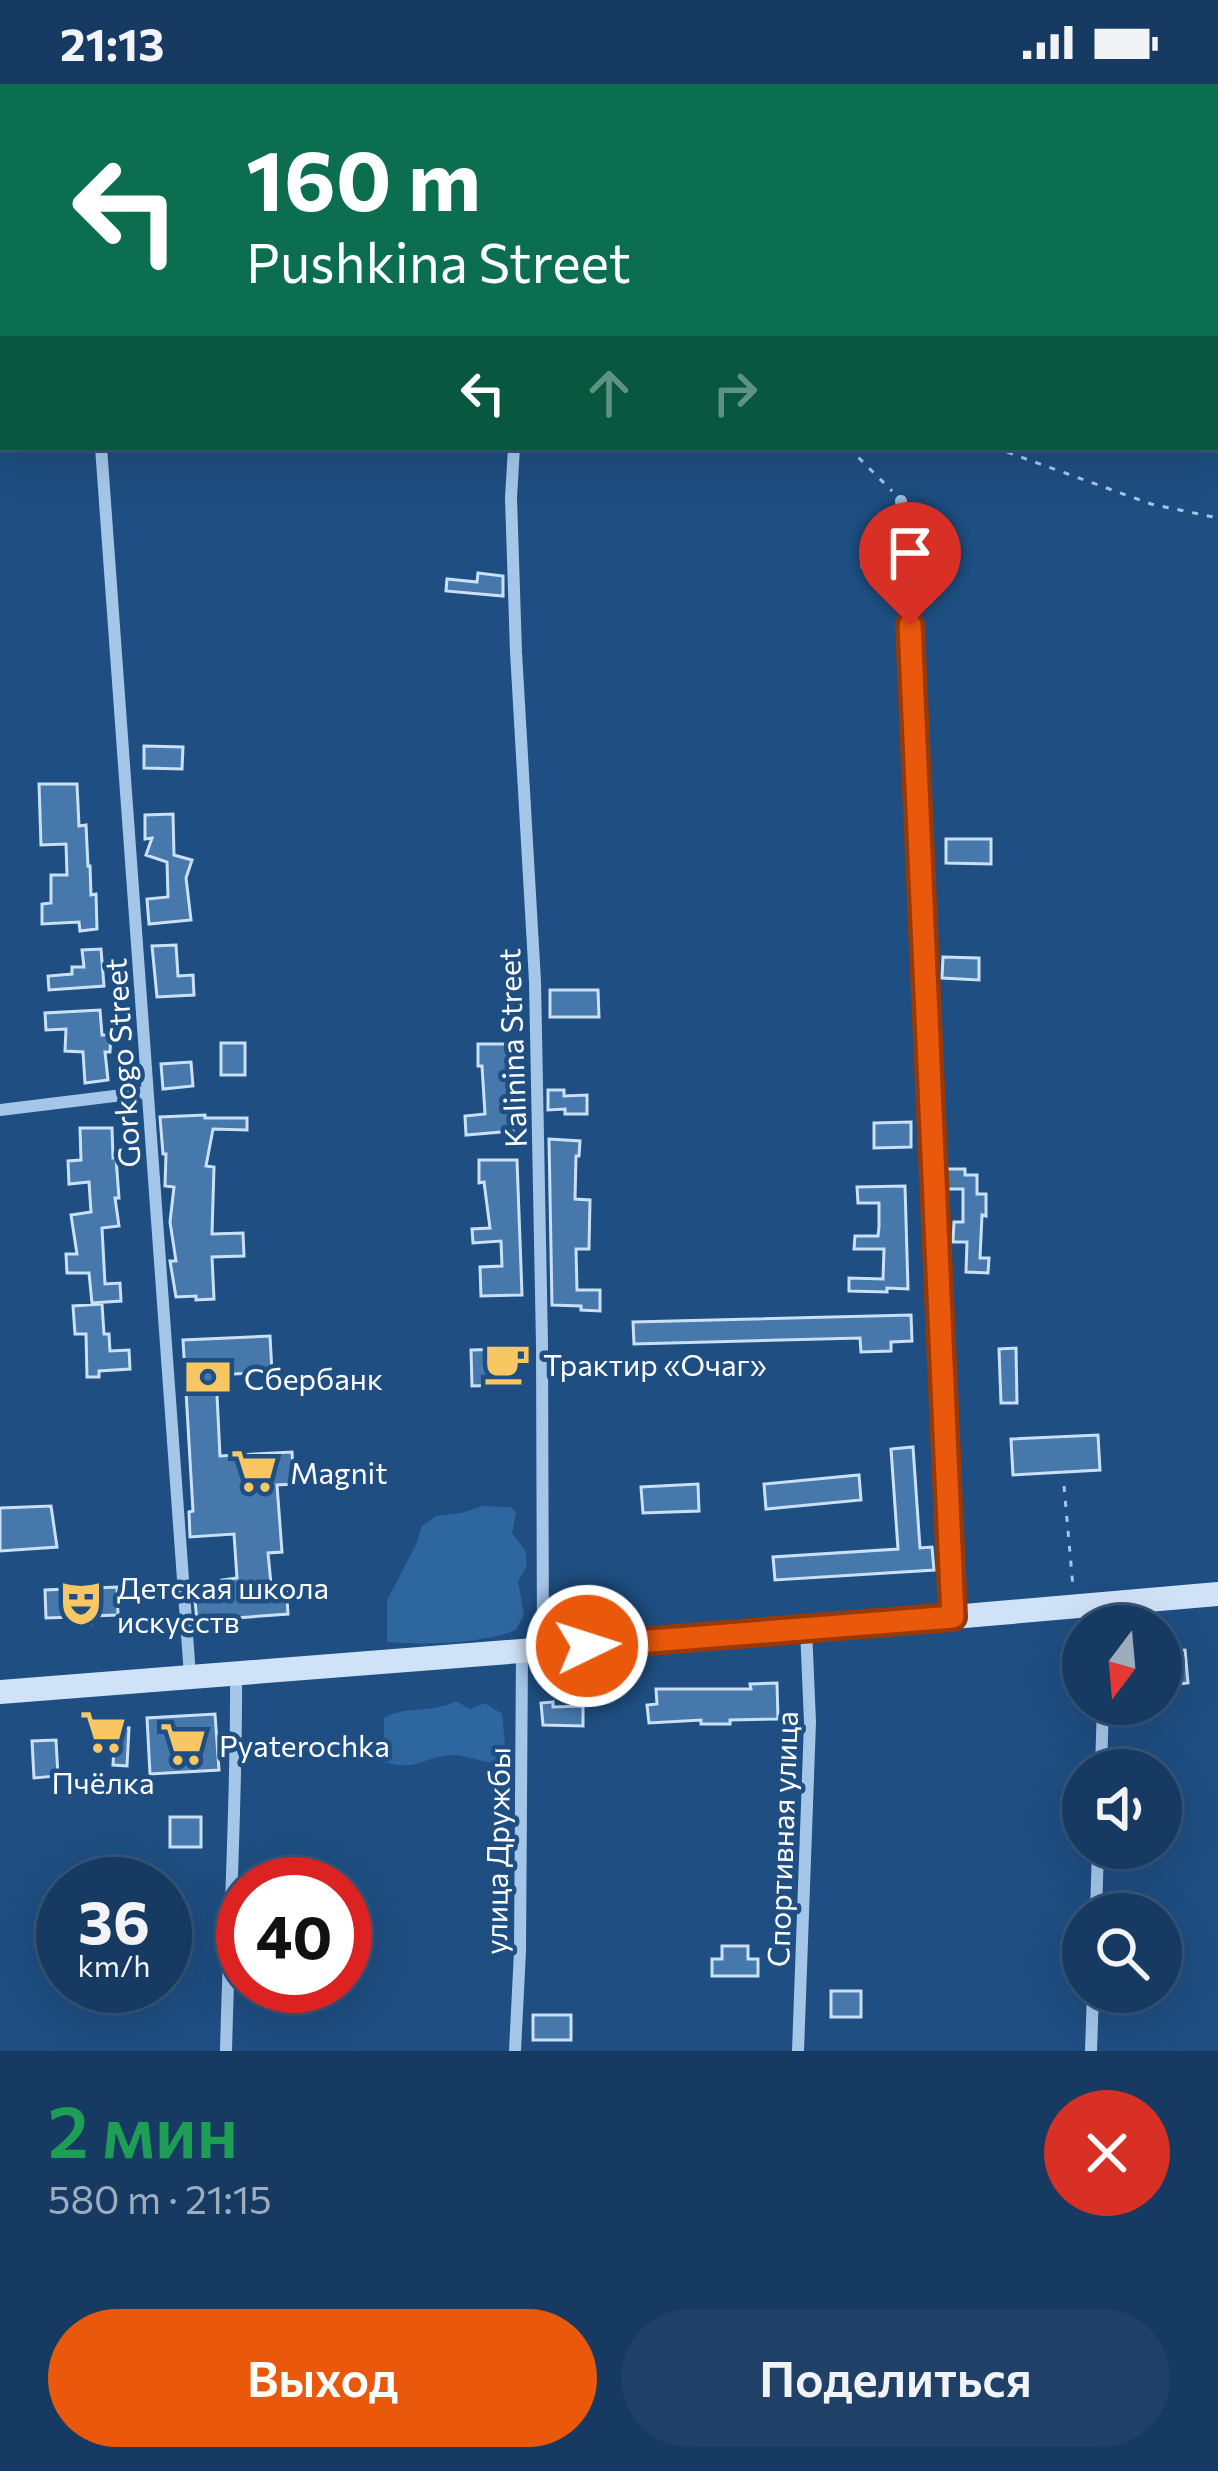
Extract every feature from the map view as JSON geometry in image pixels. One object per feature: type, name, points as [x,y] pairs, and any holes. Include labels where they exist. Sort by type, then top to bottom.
[{"type":"street","name":"Gorkogo Street","points":[[101,450],[190,1676]]},
{"type":"street","name":"Kalinina Street","points":[[514,450],[511,497],[535,1004],[542,1369],[532,1650]]},
{"type":"street","points":[[901,501],[906,530],[953,1617]]},
{"type":"street","points":[[0,1110],[148,1092]]},
{"type":"street","points":[[1139,1605],[1218,1594]]},
{"type":"street","points":[[0,1692],[953,1617],[1062,1613]]},
{"type":"street","name":"Спортивная улица","points":[[798,2051],[810,1723],[806,1629]]},
{"type":"street","name":"улица Дружбы","points":[[515,2051],[532,1650]]},
{"type":"street","points":[[226,2051],[236,1673]]},
{"type":"street","points":[[1091,2051],[1092,2013]]},
{"type":"path","points":[[851,450],[901,501]]},
{"type":"path","points":[[1001,450],[1151,504],[1218,518]]},
{"type":"path","points":[[1064,1486],[1087,1605]]},
{"type":"shaded area","points":[[483,1506],[511,1507],[516,1513],[512,1533],[525,1550],[527,1566],[518,1581],[524,1615],[516,1630],[453,1642],[387,1642],[387,1600],[422,1526],[436,1516]]},
{"type":"shaded area","points":[[456,1701],[470,1709],[485,1703],[502,1714],[505,1744],[500,1762],[451,1755],[412,1765],[384,1762],[384,1718]]},
{"type":"building","points":[[863,539],[896,540],[895,568],[862,567]]},
{"type":"building","points":[[478,573],[503,576],[503,596],[446,591],[447,579],[477,582]]},
{"type":"building","points":[[144,746],[183,747],[182,769],[144,768]]},
{"type":"building","points":[[39,784],[77,784],[79,826],[86,825],[91,895],[96,894],[97,929],[80,931],[79,922],[42,924],[42,904],[51,903],[51,875],[67,875],[66,844],[41,845]]},
{"type":"building","points":[[173,814],[174,855],[192,860],[186,878],[191,920],[149,924],[147,899],[168,897],[167,862],[146,855],[152,838],[145,839],[145,815]]},
{"type":"building","points":[[946,839],[991,839],[991,864],[946,863]]},
{"type":"building","points":[[176,945],[178,976],[193,975],[194,995],[157,997],[152,946]]},
{"type":"building","points":[[101,949],[104,986],[49,990],[48,976],[72,974],[72,967],[84,967],[82,950]]},
{"type":"building","points":[[943,957],[979,958],[979,980],[942,978]]},
{"type":"building","points":[[550,990],[598,990],[599,1017],[550,1017]]},
{"type":"building","points":[[100,1010],[102,1035],[111,1035],[110,1052],[105,1052],[108,1080],[85,1083],[83,1052],[65,1051],[66,1029],[46,1030],[45,1013]]},
{"type":"building","points":[[221,1043],[245,1043],[245,1075],[221,1075]]},
{"type":"building","points":[[478,1044],[510,1044],[513,1131],[466,1135],[465,1116],[485,1114]]},
{"type":"building","points":[[191,1062],[193,1086],[163,1089],[161,1064]]},
{"type":"building","points":[[548,1090],[564,1090],[564,1096],[587,1095],[587,1114],[548,1110]]},
{"type":"building","points":[[160,1117],[247,1118],[247,1130],[213,1129],[206,1166],[214,1167],[212,1234],[243,1233],[244,1256],[212,1257],[214,1299],[196,1300],[196,1296],[176,1297],[170,1261],[176,1261],[170,1222],[174,1187],[165,1186]]},
{"type":"building","points":[[911,1122],[911,1147],[874,1148],[874,1123]]},
{"type":"building","points":[[80,1128],[112,1128],[119,1226],[102,1228],[105,1284],[120,1283],[121,1301],[92,1303],[89,1273],[67,1273],[66,1254],[77,1254],[71,1215],[91,1212],[89,1182],[69,1184],[68,1161],[81,1160]]},
{"type":"building","points":[[549,1139],[580,1141],[575,1199],[590,1200],[589,1249],[576,1249],[577,1290],[600,1290],[600,1311],[552,1305]]},
{"type":"building","points":[[479,1160],[517,1160],[522,1295],[481,1296],[480,1267],[502,1266],[501,1241],[473,1243],[472,1229],[490,1228],[484,1182],[479,1183]]},
{"type":"building","points":[[944,1169],[965,1169],[965,1175],[977,1175],[977,1194],[986,1194],[980,1258],[989,1258],[988,1273],[966,1272],[967,1242],[953,1242],[954,1222],[963,1222],[963,1189],[945,1189]]},
{"type":"building","points":[[905,1186],[908,1289],[849,1291],[849,1278],[883,1279],[884,1249],[854,1249],[855,1236],[878,1236],[879,1227],[879,1203],[858,1203],[857,1187]]},
{"type":"building","points":[[102,1304],[110,1351],[129,1350],[130,1369],[99,1371],[99,1377],[87,1377],[86,1334],[75,1334],[73,1306]]},
{"type":"building","points":[[911,1315],[912,1341],[891,1342],[891,1351],[861,1352],[860,1338],[634,1344],[633,1322]]},
{"type":"building","points":[[270,1336],[272,1372],[216,1375],[220,1456],[292,1452],[294,1484],[277,1485],[282,1552],[268,1553],[271,1584],[286,1583],[288,1614],[197,1621],[194,1591],[223,1590],[222,1580],[237,1578],[234,1534],[190,1537],[189,1512],[193,1511],[183,1340]]},
{"type":"building","points":[[1016,1348],[1017,1403],[1001,1403],[999,1349]]},
{"type":"building","points":[[513,1349],[513,1376],[505,1376],[505,1385],[472,1386],[471,1350]]},
{"type":"building","points":[[1098,1435],[1100,1470],[1013,1475],[1011,1439]]},
{"type":"building","points":[[913,1447],[920,1548],[932,1547],[934,1570],[775,1580],[773,1557],[898,1549],[891,1449]]},
{"type":"building","points":[[859,1475],[861,1500],[766,1509],[764,1484]]},
{"type":"building","points":[[698,1484],[699,1511],[643,1513],[641,1487]]},
{"type":"building","points":[[51,1506],[57,1547],[0,1551],[0,1508]]},
{"type":"building","points":[[117,1587],[118,1615],[90,1616],[91,1624],[75,1624],[75,1617],[46,1618],[45,1590]]},
{"type":"building","points":[[1182,1650],[1188,1683],[1182,1684]]},
{"type":"building","points":[[777,1683],[778,1719],[649,1723],[647,1705],[657,1704],[656,1689],[751,1689],[750,1684]]},
{"type":"building","points":[[553,1702],[553,1707],[583,1706],[583,1726],[543,1725],[541,1703]]},
{"type":"building","name":"Pyaterochka","points":[[215,1714],[219,1770],[150,1774],[147,1718]]},
{"type":"building","points":[[97,1726],[129,1728],[127,1766],[113,1765],[114,1747],[96,1746]]},
{"type":"building","points":[[56,1740],[58,1776],[34,1778],[32,1741]]},
{"type":"building","points":[[170,1817],[201,1817],[201,1847],[170,1847]]},
{"type":"building","points":[[722,1946],[748,1946],[748,1959],[758,1959],[758,1976],[712,1976],[712,1959],[722,1959]]},
{"type":"building","points":[[831,1991],[861,1991],[861,2017],[831,2017]]},
{"type":"building","points":[[533,2015],[571,2015],[571,2040],[533,2040]]},
{"type":"place","name":"Трактир «Очаг»","points":[[507,1363]]},
{"type":"place","name":"Сбербанк","points":[[208,1377]]},
{"type":"place","name":"Magnit","points":[[254,1471]]},
{"type":"place","name":"Детская школа искусств","points":[[81,1603]]},
{"type":"place","name":"Пчёлка","points":[[103,1732]]},
{"type":"place","name":"Pyaterochka","points":[[183,1744]]},
{"type":"route","points":[[587,1646],[953,1617],[910,625]]}]
